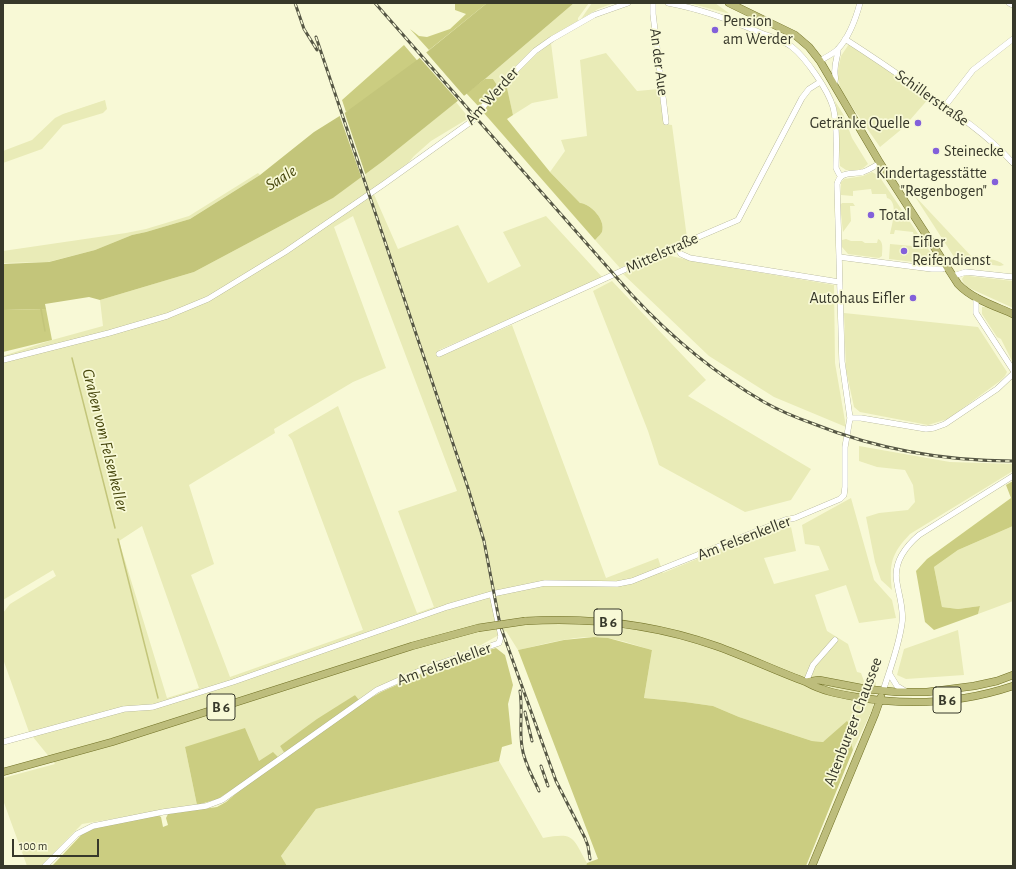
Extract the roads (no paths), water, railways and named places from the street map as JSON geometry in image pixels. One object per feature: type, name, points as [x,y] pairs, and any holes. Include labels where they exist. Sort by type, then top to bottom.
[{"type":"main road","points":[[729,3],[795,35],[804,42],[820,61],[880,163],[962,289],[1013,314]]},
{"type":"main road","name":"B 6","points":[[3,772],[112,742],[412,646],[478,628],[525,621],[596,621],[630,624],[665,631],[716,646],[806,682],[816,688],[840,694],[880,700],[908,702],[943,701],[981,695],[1013,686]]},
{"type":"main road","name":"B 6","points":[[806,682],[819,680],[852,687],[883,691],[909,692],[967,687],[997,681],[1013,675]]},
{"type":"main road","name":"Altenburger Chaussee","points":[[812,866],[883,691]]},
{"type":"street","name":"Am Werder","points":[[3,360],[109,334],[168,316],[208,299],[285,252],[472,121],[497,89],[535,51],[552,39],[594,15],[628,3]]},
{"type":"street","name":"An der Aue","points":[[653,3],[666,122]]},
{"type":"street","points":[[668,3],[726,18],[785,43],[797,52],[805,60],[820,82],[832,104],[835,117],[836,168],[841,176]]},
{"type":"street","points":[[820,61],[838,49],[845,39],[856,18],[860,3]]},
{"type":"street","points":[[1009,3],[1013,5]]},
{"type":"street","name":"Schillerstraße","points":[[845,39],[945,106],[985,136],[1013,163]]},
{"type":"street","points":[[945,106],[973,70],[1013,39]]},
{"type":"street","points":[[834,85],[836,80],[835,68],[838,59],[838,49]]},
{"type":"street","name":"Mittelstraße","points":[[439,354],[738,220],[802,98],[809,89],[820,82]]},
{"type":"street","points":[[880,163],[862,173],[848,173],[841,176],[837,184],[842,362],[850,418],[861,418],[926,429],[934,428],[945,424],[997,389],[1013,374]]},
{"type":"street","points":[[676,247],[681,254],[690,258],[839,282]]},
{"type":"street","points":[[839,257],[932,269],[942,269],[947,267]]},
{"type":"street","points":[[953,276],[966,272],[1013,277]]},
{"type":"street","points":[[976,297],[976,313],[1013,370]]},
{"type":"street","name":"Am Felsenkeller","points":[[45,866],[77,834],[93,826],[163,812],[206,806],[222,800],[377,690],[424,669],[499,643],[501,636],[492,594],[545,583],[617,584],[632,581],[785,520],[801,516],[835,502],[844,494],[845,447],[850,418]]},
{"type":"street","name":"Altenburger Chaussee","points":[[883,691],[902,622],[902,607],[896,582],[896,572],[898,562],[906,548],[919,535],[1013,476]]},
{"type":"street","points":[[3,742],[124,709],[148,707],[167,702],[232,682],[447,607],[492,594]]},
{"type":"street","points":[[806,682],[813,666],[835,640]]},
{"type":"street","points":[[889,673],[897,686],[909,692]]},
{"type":"water","name":"Saale","points":[[487,3],[574,3],[485,79],[383,161],[333,198],[194,272],[100,300],[89,297],[45,304],[46,309],[3,310],[3,264],[49,262],[95,250],[132,235],[190,219],[260,175],[314,132],[346,112],[417,60]]},
{"type":"waterway","name":"Graben vom Felsenkeller","points":[[41,309],[45,331]]},
{"type":"waterway","name":"Graben vom Felsenkeller","points":[[72,358],[115,528]]},
{"type":"waterway","name":"Graben vom Felsenkeller","points":[[118,539],[158,698]]},
{"type":"railway","points":[[295,3],[304,29],[317,50]]},
{"type":"railway","points":[[375,3],[632,295],[678,340],[728,379],[764,402],[782,411],[863,441],[936,456],[962,459],[1013,461]]},
{"type":"railway","points":[[316,37],[468,488],[484,541],[500,625],[556,781],[585,838],[590,859]]},
{"type":"railway","points":[[520,691],[521,740],[523,753],[539,791]]},
{"type":"railway","points":[[525,712],[532,741]]},
{"type":"railway","points":[[541,766],[548,786]]},
{"type":"place","name":"Pension am Werder","points":[[715,30]]},
{"type":"place","name":"Getränke Quelle","points":[[918,123]]},
{"type":"place","name":"Steinecke","points":[[936,151]]},
{"type":"place","name":"Kindertagesstätte \"Regenbogen\"","points":[[995,182]]},
{"type":"place","name":"Total","points":[[871,215]]},
{"type":"place","name":"Eifler Reifendienst","points":[[904,251]]},
{"type":"place","name":"Autohaus Eifler","points":[[913,298]]}]
